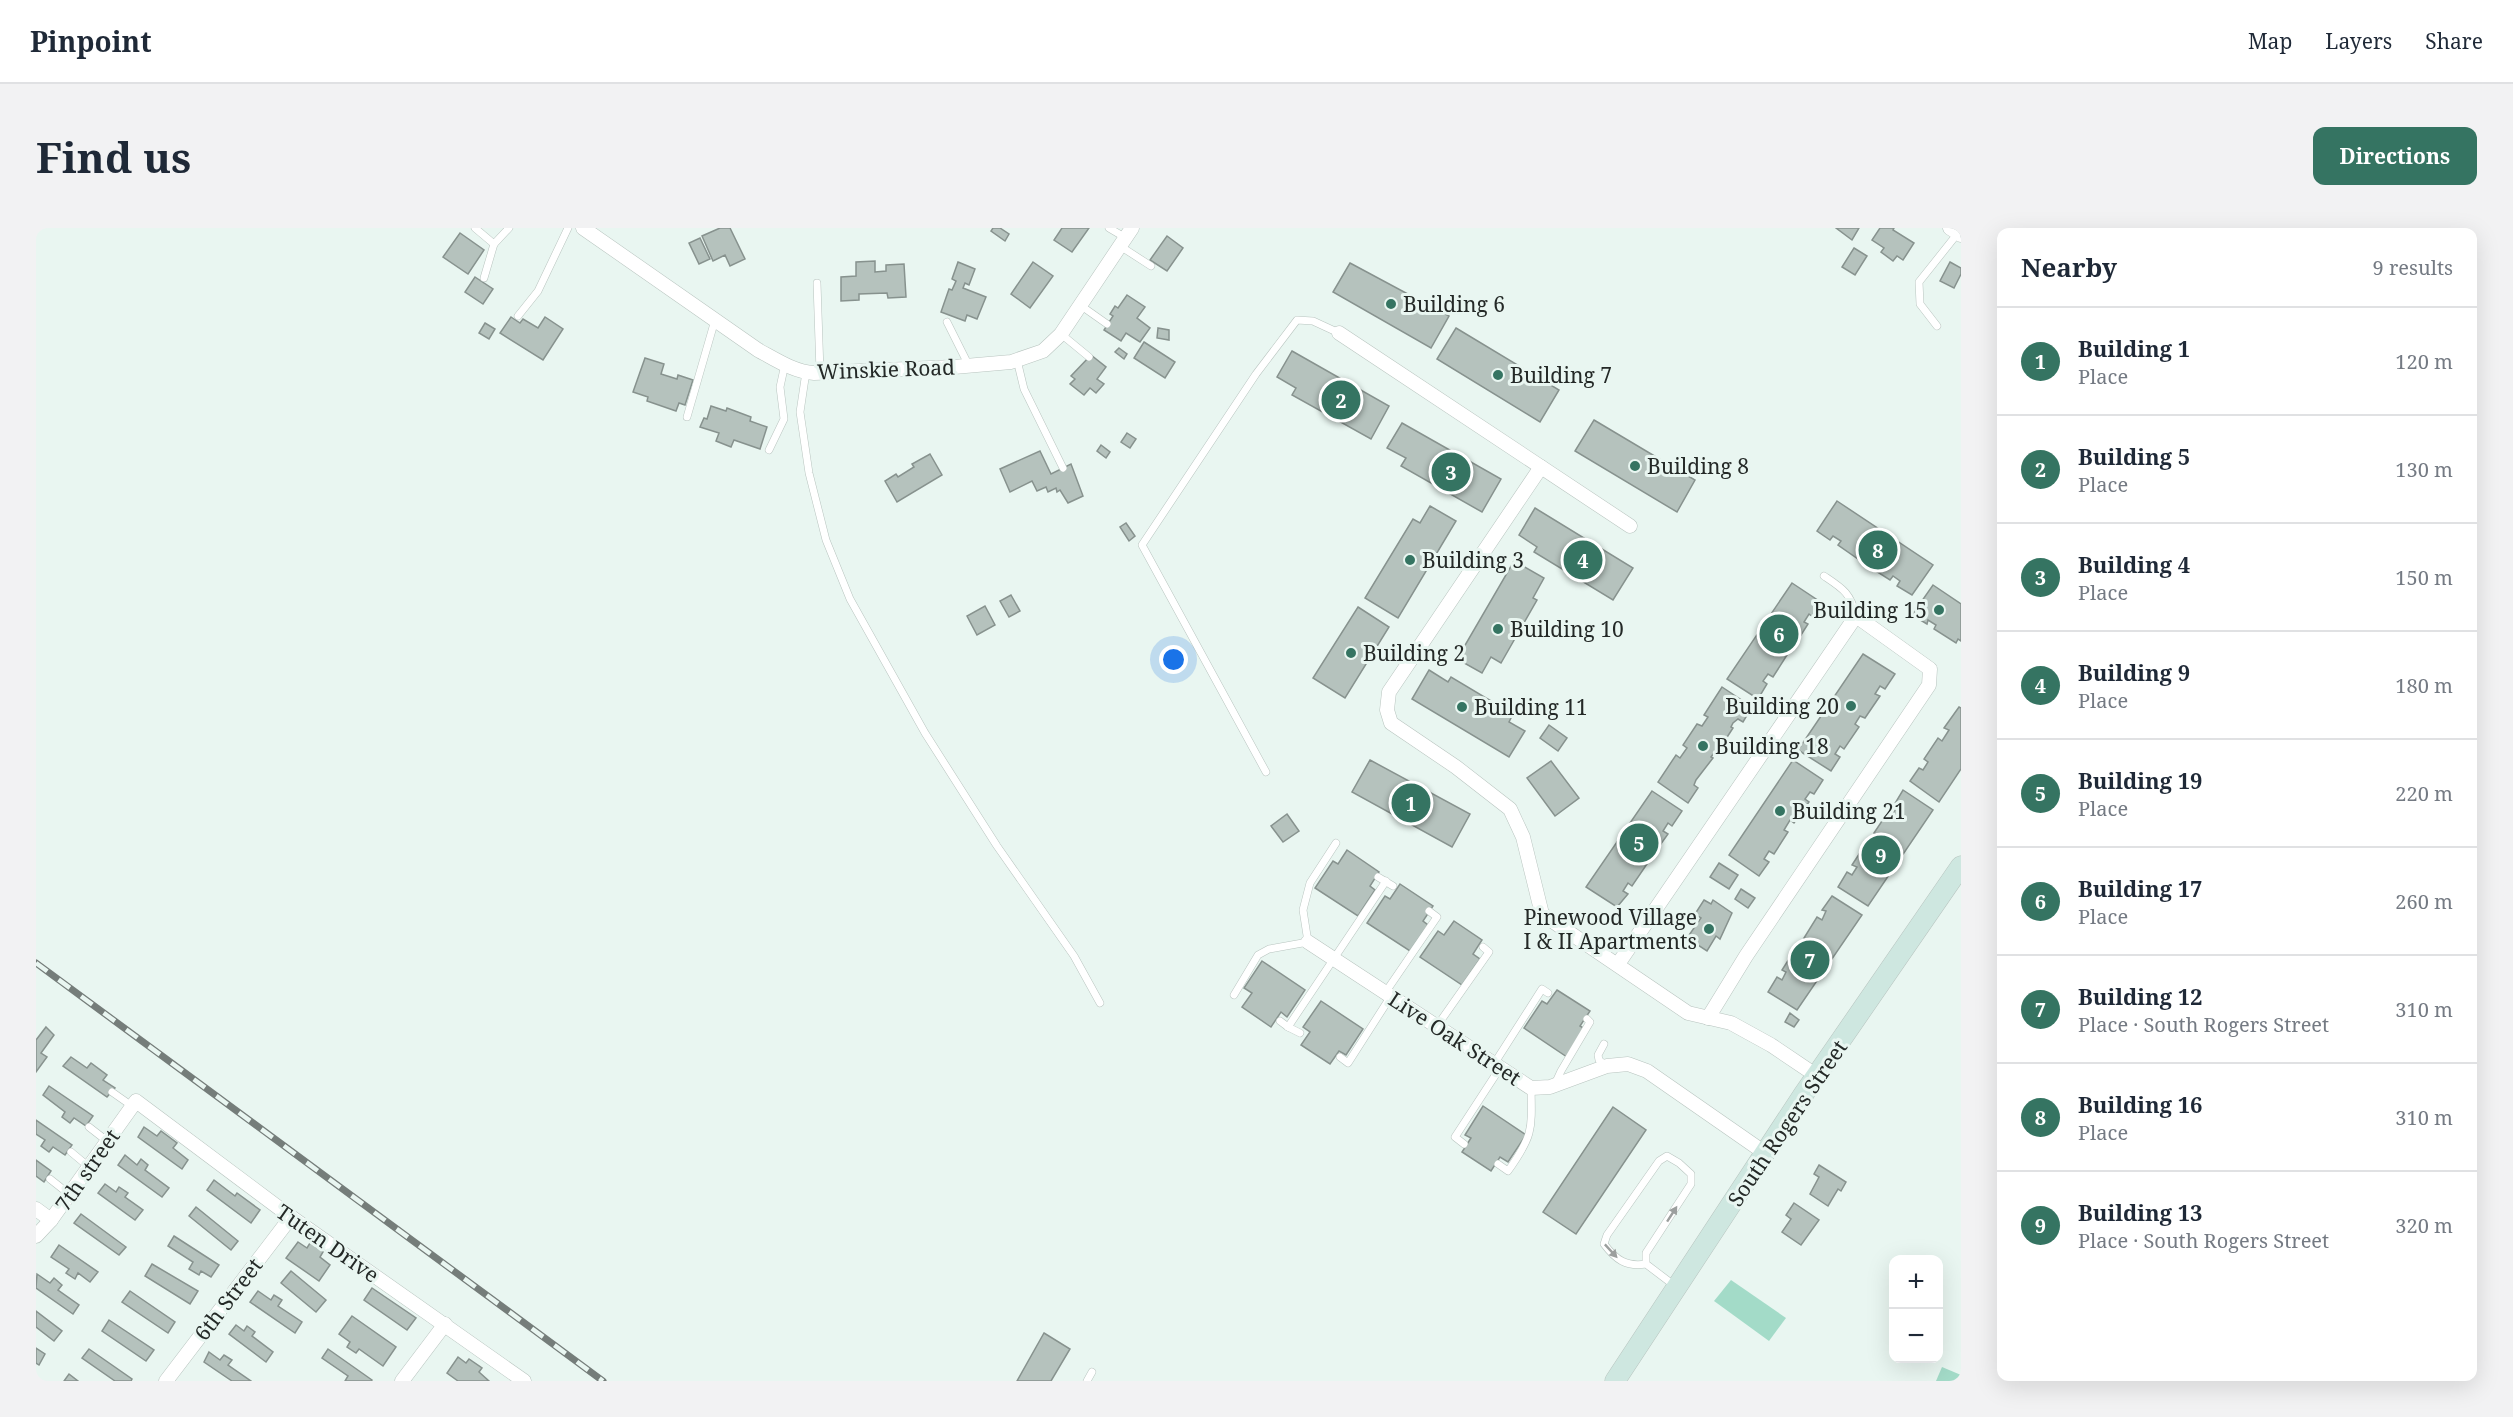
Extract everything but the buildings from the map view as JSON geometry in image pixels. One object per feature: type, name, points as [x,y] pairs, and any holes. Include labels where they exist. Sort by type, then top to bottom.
[{"type":"street","name":"Winskie Road","points":[[583,228],[759,350],[785,364],[813,372],[969,366],[1017,360],[1043,351],[1061,334],[1126,237]]},
{"type":"street","points":[[1339,333],[1630,526]]},
{"type":"street","points":[[1541,467],[1389,692],[1387,710],[1391,723],[1456,767],[1510,809],[1523,837],[1542,914],[1688,1013],[1731,1023],[1771,1044],[1817,1076]]},
{"type":"street","points":[[1618,964],[1856,616],[1930,669],[1929,685],[1746,956],[1708,1018]]},
{"type":"street","name":"South Rogers Street","points":[[1615,1381],[1817,1076],[1961,866]]},
{"type":"street","name":"Live Oak Street","points":[[1308,942],[1531,1088],[1555,1086],[1607,1066],[1628,1064],[1647,1071],[1765,1154]]},
{"type":"street","name":"7th street","points":[[36,1236],[51,1220],[134,1104]]},
{"type":"street","name":"Tuten Drive","points":[[134,1104],[524,1381]]},
{"type":"street","points":[[36,1209],[51,1220]]},
{"type":"street","name":"6th Street","points":[[166,1381],[291,1217]]},
{"type":"street","points":[[402,1381],[445,1324]]},
{"type":"lane","points":[[475,228],[494,244]]},
{"type":"lane","points":[[484,278],[494,244],[509,228]]},
{"type":"lane","points":[[518,316],[538,291],[568,228]]},
{"type":"lane","points":[[1109,228],[1126,237],[1151,266]]},
{"type":"lane","points":[[1937,326],[1920,304],[1919,282],[1956,232]]},
{"type":"lane","points":[[817,283],[813,372],[800,412],[809,473],[826,540],[850,599],[925,733],[998,846],[1074,956],[1100,1003]]},
{"type":"lane","points":[[1080,305],[1107,324]]},
{"type":"lane","points":[[687,417],[715,320]]},
{"type":"lane","points":[[1266,772],[1142,545],[1256,374],[1297,320],[1313,321],[1339,333]]},
{"type":"lane","points":[[947,322],[969,366]]},
{"type":"lane","points":[[1061,334],[1089,357]]},
{"type":"lane","points":[[1017,360],[1024,389],[1063,468]]},
{"type":"lane","points":[[769,450],[784,419],[780,387],[785,364]]},
{"type":"lane","points":[[1824,576],[1844,589],[1853,604],[1856,616]]},
{"type":"lane","points":[[1234,995],[1258,955],[1269,949],[1308,942],[1303,910],[1310,883],[1336,843]]},
{"type":"lane","points":[[1378,877],[1393,886]]},
{"type":"lane","points":[[1288,1027],[1386,881]]},
{"type":"lane","points":[[1430,911],[1446,922]]},
{"type":"lane","points":[[1340,1057],[1348,1063],[1437,917]]},
{"type":"lane","points":[[1437,1026],[1489,952],[1483,947]]},
{"type":"lane","points":[[1464,1144],[1455,1137],[1542,989],[1548,993]]},
{"type":"lane","points":[[1555,1086],[1561,1071],[1590,1023],[1587,1019]]},
{"type":"lane","points":[[1280,1021],[1300,1033]]},
{"type":"lane","points":[[1605,1044],[1598,1055],[1599,1060],[1607,1066]]},
{"type":"lane","points":[[1498,1164],[1508,1171],[1526,1146],[1531,1126],[1531,1088]]},
{"type":"lane","points":[[112,1092],[134,1104]]},
{"type":"lane","points":[[88,1127],[107,1141]]},
{"type":"lane","points":[[71,1152],[89,1167]]},
{"type":"lane","points":[[1646,1264],[1646,1253],[1691,1184],[1691,1174],[1679,1163],[1666,1156],[1659,1161],[1607,1235],[1604,1244],[1613,1256],[1632,1266],[1646,1264],[1677,1288]]},
{"type":"lane","points":[[50,1179],[69,1194]]},
{"type":"lane","points":[[1087,1381],[1092,1372]]},
{"type":"green space","points":[[1731,1280],[1786,1318],[1769,1341],[1714,1301]]},
{"type":"green space","points":[[1942,1367],[1961,1375],[1961,1381],[1936,1381]]},
{"type":"railway","points":[[36,963],[603,1381]]},
{"type":"place","name":"Building 6","points":[[1391,304]]},
{"type":"place","name":"Building 7","points":[[1498,375]]},
{"type":"place","name":"Building 5","points":[[1341,400]]},
{"type":"place","name":"Building 8","points":[[1635,466]]},
{"type":"place","name":"Building 4","points":[[1451,472]]},
{"type":"place","name":"Building 16","points":[[1878,550]]},
{"type":"place","name":"Building 3","points":[[1410,560]]},
{"type":"place","name":"Building 9","points":[[1583,560]]},
{"type":"place","name":"Building 15","points":[[1939,610]]},
{"type":"place","name":"Building 10","points":[[1498,629]]},
{"type":"place","name":"Building 17","points":[[1779,634]]},
{"type":"place","name":"Building 2","points":[[1351,653]]},
{"type":"place","name":"Building 20","points":[[1851,706]]},
{"type":"place","name":"Building 11","points":[[1462,707]]},
{"type":"place","name":"Building 18","points":[[1703,746]]},
{"type":"place","name":"Building 1","points":[[1411,803]]},
{"type":"place","name":"Building 21","points":[[1780,811]]},
{"type":"place","name":"Building 19","points":[[1639,843]]},
{"type":"place","name":"Building 13","points":[[1881,855]]},
{"type":"place","name":"Pinewood Village I & II Apartments","points":[[1709,929]]},
{"type":"place","name":"Building 12","points":[[1810,960]]}]
